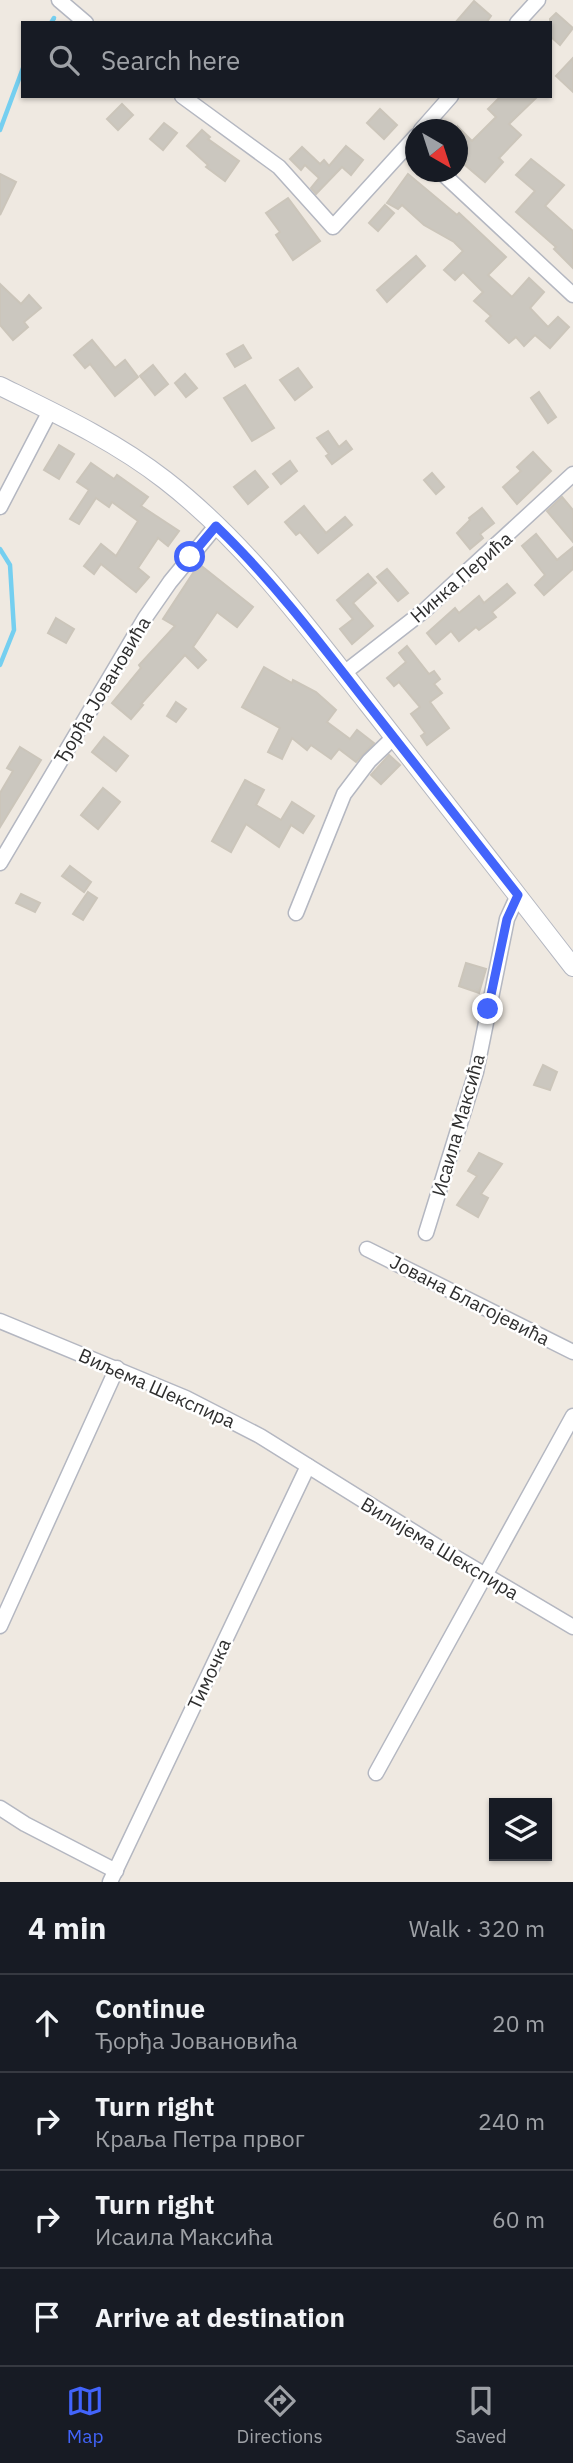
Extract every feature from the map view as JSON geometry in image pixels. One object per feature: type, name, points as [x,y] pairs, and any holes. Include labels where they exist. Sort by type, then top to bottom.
[{"type":"street","points":[[60,0],[84,21]]},
{"type":"street","points":[[519,21],[538,0]]},
{"type":"street","points":[[185,98],[279,167],[333,227],[405,150]]},
{"type":"street","points":[[431,119],[449,98]]},
{"type":"street","points":[[452,182],[573,295]]},
{"type":"street","points":[[0,386],[138,460],[194,504],[216,526],[274,587],[344,673],[573,967]]},
{"type":"street","points":[[0,507],[50,411]]},
{"type":"street","name":"Нинка Перића","points":[[344,673],[425,610],[573,474]]},
{"type":"street","name":"Ђорђа Јовановића","points":[[0,863],[145,618],[170,582],[216,526]]},
{"type":"street","points":[[296,913],[344,794],[369,761],[394,737]]},
{"type":"street","name":"Исаила Максића","points":[[426,1233],[476,1072],[507,919],[518,895]]},
{"type":"street","name":"Јована Благојевића","points":[[367,1248],[573,1352]]},
{"type":"street","name":"Виљема Шекспира","points":[[0,1321],[186,1398],[260,1436],[309,1466]]},
{"type":"street","points":[[0,1626],[117,1368]]},
{"type":"street","points":[[376,1773],[573,1416]]},
{"type":"street","name":"Вилијема Шекспира","points":[[309,1466],[484,1576],[573,1627]]},
{"type":"street","name":"Тимочка","points":[[113,1876],[309,1466]]},
{"type":"street","points":[[0,1808],[113,1876]]},
{"type":"building","points":[[474,1],[491,16],[487,21],[457,21]]},
{"type":"building","points":[[556,13],[573,28],[560,45],[552,38],[550,19]]},
{"type":"building","points":[[573,58],[573,92],[556,76]]},
{"type":"building","points":[[499,98],[536,98],[509,124],[521,135],[499,158],[503,162],[485,182],[468,168],[468,137],[472,141],[496,117],[488,109]]},
{"type":"building","points":[[122,104],[133,115],[118,130],[107,119]]},
{"type":"building","points":[[380,109],[397,125],[384,139],[367,123]]},
{"type":"building","points":[[164,123],[177,133],[163,150],[150,139]]},
{"type":"building","points":[[202,130],[210,137],[208,139],[239,161],[225,181],[206,167],[208,165],[187,146]]},
{"type":"building","points":[[346,146],[363,160],[351,175],[342,167],[316,194],[311,188],[319,178],[305,165],[301,170],[290,159],[302,147],[320,164],[324,160],[329,166]]},
{"type":"building","points":[[531,159],[564,185],[545,206],[573,231],[573,268],[554,249],[556,247],[516,212],[535,191],[516,175]]},
{"type":"building","points":[[0,174],[16,182],[0,215]]},
{"type":"building","points":[[405,178],[405,182],[418,182],[457,215],[459,213],[506,257],[488,275],[512,297],[529,278],[544,292],[530,308],[548,327],[558,317],[569,327],[550,348],[535,335],[524,346],[516,337],[509,343],[486,321],[491,316],[474,301],[483,292],[463,272],[455,280],[444,270],[463,251],[454,242],[424,225],[402,205],[398,209],[387,203]]},
{"type":"building","points":[[288,198],[320,241],[293,260],[276,235],[280,232],[266,213]]},
{"type":"building","points":[[385,205],[394,213],[378,231],[369,223]]},
{"type":"building","points":[[416,256],[425,266],[387,302],[377,290]]},
{"type":"building","points":[[0,284],[21,304],[29,295],[41,308],[24,322],[28,327],[13,340],[0,325]]},
{"type":"building","points":[[92,340],[115,368],[125,360],[138,377],[115,396],[90,364],[85,368],[74,355]]},
{"type":"building","points":[[243,345],[251,358],[235,367],[227,354]]},
{"type":"building","points":[[153,365],[168,384],[155,395],[140,376]]},
{"type":"building","points":[[298,368],[312,387],[295,400],[280,380]]},
{"type":"building","points":[[185,374],[197,388],[186,397],[175,383]]},
{"type":"building","points":[[245,385],[274,428],[252,441],[224,398]]},
{"type":"building","points":[[539,392],[556,417],[548,423],[531,398]]},
{"type":"building","points":[[328,431],[339,447],[346,441],[352,449],[332,464],[326,456],[329,454],[317,438]]},
{"type":"building","points":[[59,445],[74,454],[59,479],[44,470]]},
{"type":"building","points":[[533,452],[551,471],[517,504],[503,487],[521,471],[517,467]]},
{"type":"building","points":[[290,461],[297,471],[281,484],[273,474]]},
{"type":"building","points":[[91,463],[114,479],[117,475],[148,497],[141,506],[179,531],[168,546],[158,538],[138,568],[149,577],[136,592],[101,564],[94,574],[84,566],[101,544],[116,556],[138,521],[112,502],[109,507],[96,498],[79,524],[70,519],[89,490],[77,482]]},
{"type":"building","points":[[255,471],[268,487],[248,504],[234,487]]},
{"type":"building","points":[[432,473],[444,487],[436,494],[424,480]]},
{"type":"building","points":[[562,497],[573,510],[573,542],[547,511]]},
{"type":"building","points":[[304,506],[326,533],[345,517],[352,525],[318,553],[300,532],[296,535],[285,522]]},
{"type":"building","points":[[482,508],[494,523],[480,534],[483,538],[470,549],[457,533],[469,518]]},
{"type":"building","points":[[536,534],[557,560],[573,547],[573,569],[544,595],[535,585],[545,575],[522,546]]},
{"type":"building","points":[[199,564],[253,607],[237,627],[217,612],[193,647],[206,660],[198,668],[185,655],[131,719],[112,703],[141,668],[139,665],[175,626],[163,619]]},
{"type":"building","points":[[387,569],[408,593],[398,601],[377,577]]},
{"type":"building","points":[[368,574],[376,583],[353,603],[373,626],[352,644],[340,629],[353,619],[337,600]]},
{"type":"building","points":[[507,584],[515,593],[492,612],[496,617],[479,630],[476,627],[459,641],[451,631],[436,644],[427,633],[455,608],[459,613],[479,596],[484,603]]},
{"type":"building","points":[[56,618],[74,629],[66,643],[48,633]]},
{"type":"building","points":[[407,646],[429,674],[434,671],[440,679],[434,684],[442,693],[430,702],[449,728],[427,745],[421,736],[425,733],[411,714],[420,707],[399,682],[394,686],[387,678],[406,662],[399,653]]},
{"type":"building","points":[[264,667],[292,683],[293,680],[316,692],[336,710],[327,722],[350,739],[357,730],[374,743],[356,762],[339,749],[331,759],[311,745],[307,750],[292,738],[282,759],[268,752],[280,728],[242,707]]},
{"type":"building","points":[[176,702],[186,709],[176,722],[167,716]]},
{"type":"building","points":[[104,737],[128,756],[116,771],[92,752]]},
{"type":"building","points":[[20,747],[41,760],[0,827],[0,793],[13,771],[7,768]]},
{"type":"building","points":[[389,755],[400,765],[381,784],[371,775]]},
{"type":"building","points":[[245,780],[264,790],[256,805],[281,820],[292,802],[314,816],[303,833],[291,825],[279,847],[246,824],[231,852],[212,841]]},
{"type":"building","points":[[103,788],[120,802],[98,829],[81,815]]},
{"type":"building","points":[[70,866],[91,882],[84,892],[62,876]]},
{"type":"building","points":[[88,892],[97,898],[83,920],[73,914]]},
{"type":"building","points":[[21,894],[40,903],[35,912],[16,903]]},
{"type":"building","points":[[466,963],[486,969],[479,993],[459,986]]},
{"type":"building","points":[[543,1065],[557,1072],[550,1090],[534,1085]]},
{"type":"building","points":[[479,1153],[502,1164],[481,1194],[488,1198],[478,1217],[457,1205],[477,1176],[468,1171]]},
{"type":"waterway","points":[[0,130],[21,73]]},
{"type":"waterway","points":[[0,549],[10,565],[14,630],[0,665]]},
{"type":"route","points":[[190,557],[216,526],[233,542],[274,587],[344,673],[518,895],[507,919],[488,1009]]}]
